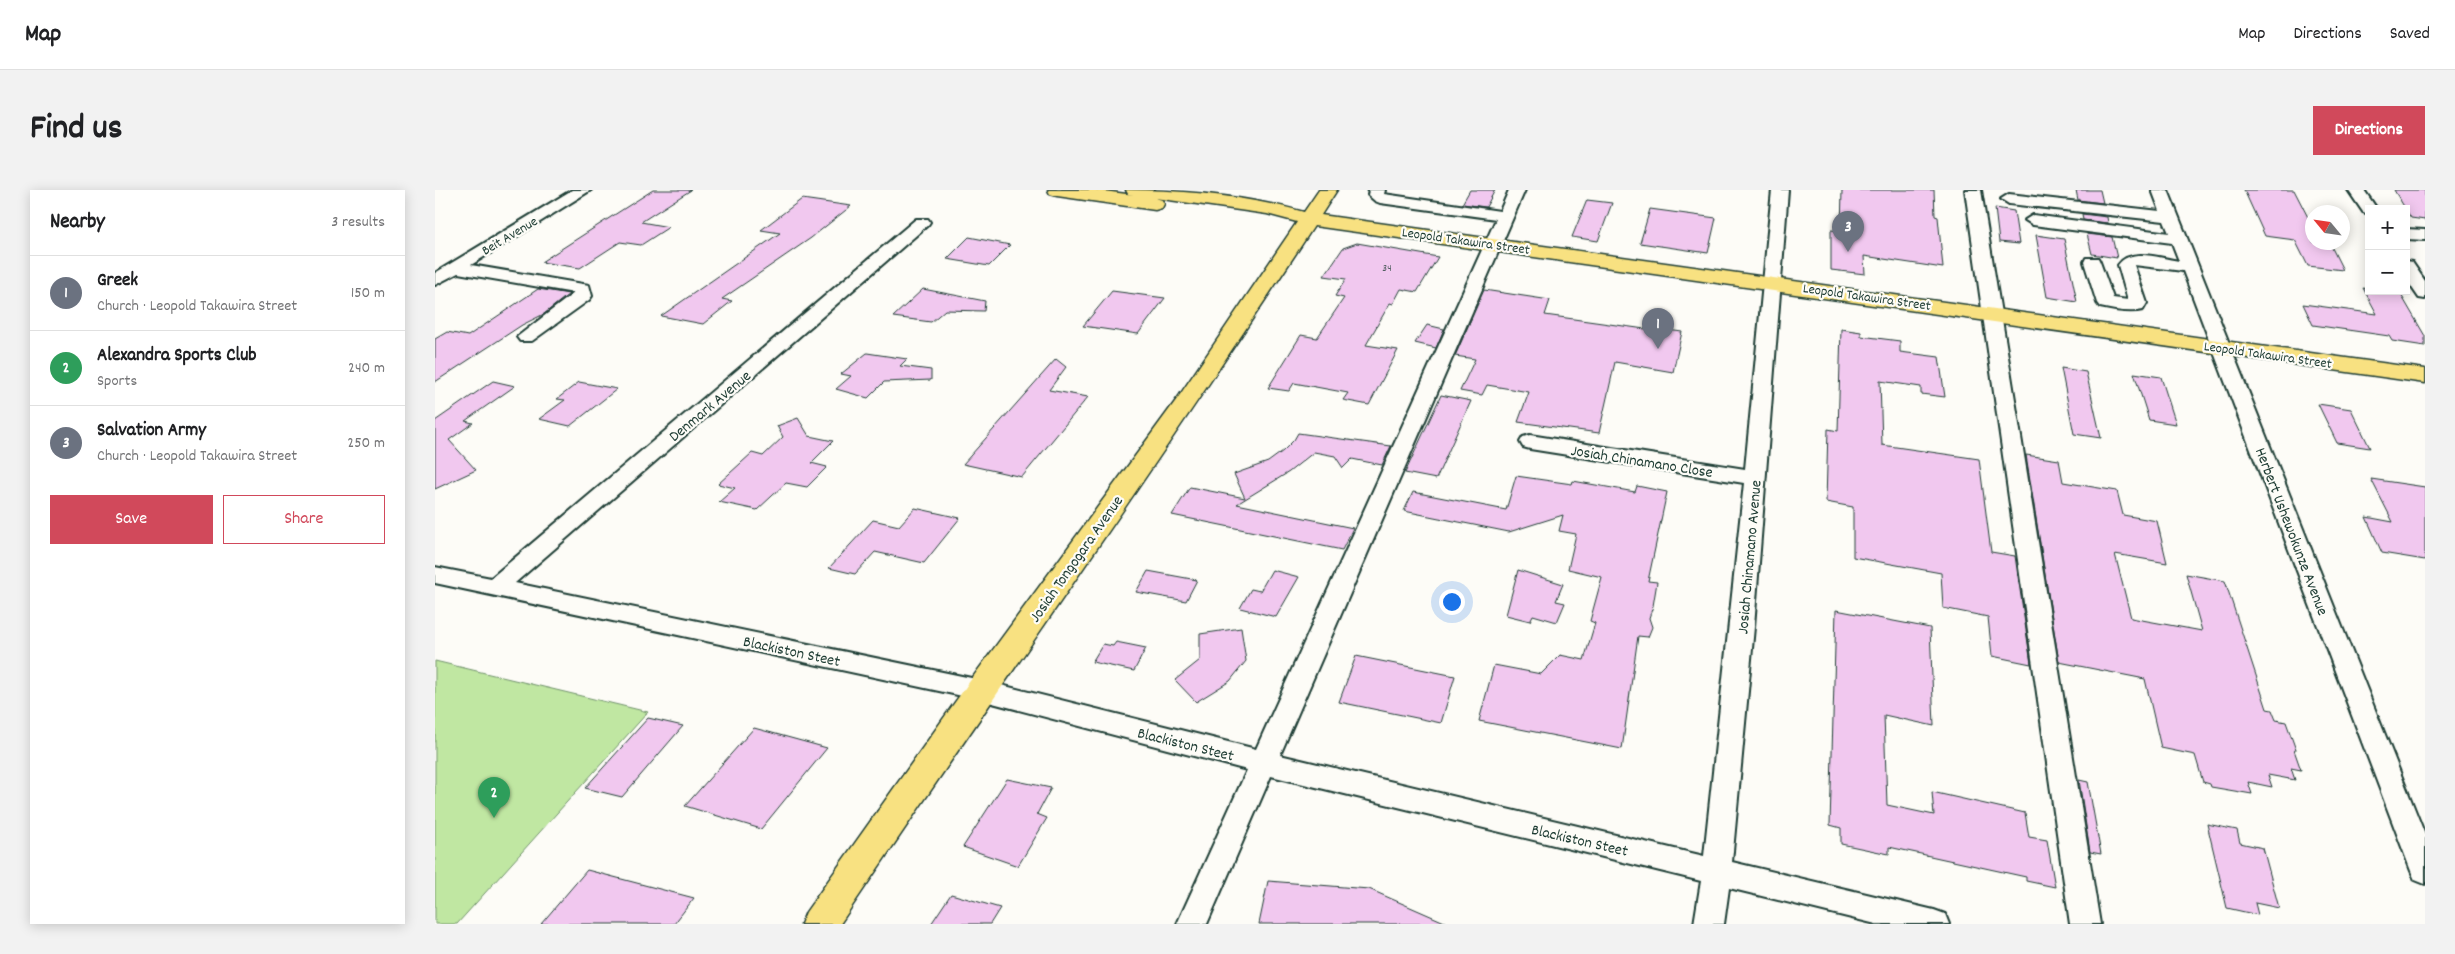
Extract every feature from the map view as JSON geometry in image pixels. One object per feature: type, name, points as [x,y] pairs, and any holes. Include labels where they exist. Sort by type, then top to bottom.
[{"type":"main road","points":[[1057,190],[1260,219],[1308,219]]},
{"type":"main road","points":[[1135,190],[1268,208],[1308,219]]},
{"type":"main road","name":"Josiah Tongogara Avenue","points":[[819,924],[981,690],[1185,404],[1329,190]]},
{"type":"main road","name":"Leopold Takawira Street","points":[[1308,219],[1771,282],[2425,376]]},
{"type":"street","name":"Beit Avenue","points":[[435,280],[583,190]]},
{"type":"street","points":[[1377,190],[1376,195],[1380,198],[1505,216]]},
{"type":"street","points":[[1192,924],[1265,763],[1517,190]]},
{"type":"street","name":"Josiah Chinamano Avenue","points":[[1709,924],[1717,872],[1755,478],[1780,190]]},
{"type":"street","points":[[1973,190],[2085,924]]},
{"type":"street","name":"Herbert Ushewokunze Avenue","points":[[2161,190],[2425,871]]},
{"type":"street","points":[[2356,190],[2366,205]]},
{"type":"street","points":[[2009,199],[2171,217]]},
{"type":"street","points":[[2033,220],[2179,240]]},
{"type":"street","name":"Denmark Avenue","points":[[496,587],[922,222]]},
{"type":"street","points":[[2123,232],[2134,260]]},
{"type":"street","points":[[2410,234],[2425,235]]},
{"type":"street","points":[[2092,262],[2106,303],[2131,307],[2138,304],[2126,265],[2128,262],[2134,260],[2190,267]]},
{"type":"street","points":[[456,268],[583,289],[583,296],[526,337]]},
{"type":"street","points":[[2410,272],[2425,294]]},
{"type":"street","name":"Josiah Chinamano Close","points":[[1530,442],[1755,478]]},
{"type":"street","name":"Blackiston Steet","points":[[435,575],[981,690],[1265,763],[1934,924]]},
{"type":"green space","points":[[435,661],[648,712],[457,924],[435,924]]},
{"type":"building","points":[[653,190],[691,190],[641,222],[669,227],[641,245],[620,242],[580,268],[541,262]]},
{"type":"building","points":[[1470,190],[1495,190],[1486,207],[1462,204]]},
{"type":"building","points":[[1842,190],[1934,190],[1935,216],[1938,217],[1943,268],[1864,256],[1865,274],[1831,270],[1831,230],[1841,231]]},
{"type":"building","points":[[2076,190],[2100,190],[2103,203],[2078,200]]},
{"type":"building","points":[[2244,190],[2294,190],[2305,211],[2305,250],[2333,250],[2343,270],[2308,266],[2295,240],[2265,236]]},
{"type":"building","points":[[2394,190],[2425,190],[2425,220],[2411,218],[2410,205],[2403,205]]},
{"type":"building","points":[[802,199],[851,206],[811,238],[722,299],[732,301],[703,324],[661,316],[780,233],[761,230]]},
{"type":"building","points":[[1587,200],[1612,203],[1598,241],[1572,237]]},
{"type":"building","points":[[1995,208],[2014,211],[2019,244],[1999,242]]},
{"type":"building","points":[[1650,209],[1716,218],[1708,253],[1640,243]]},
{"type":"building","points":[[2082,214],[2107,217],[2108,223],[2083,220]]},
{"type":"building","points":[[2087,234],[2112,237],[2117,258],[2092,254]]},
{"type":"building","points":[[2036,235],[2064,239],[2077,302],[2047,297]]},
{"type":"building","points":[[969,237],[1010,245],[989,266],[947,259]]},
{"type":"building","points":[[1357,243],[1438,257],[1417,292],[1401,289],[1393,304],[1390,303],[1366,345],[1398,350],[1369,405],[1343,400],[1348,393],[1294,383],[1289,391],[1268,388],[1301,335],[1317,338],[1344,298],[1335,296],[1346,279],[1324,276],[1343,248]]},
{"type":"building","points":[[538,289],[569,294],[544,314],[522,325],[435,382],[435,339],[447,332],[468,336]]},
{"type":"building","points":[[923,289],[985,301],[984,311],[945,310],[931,322],[893,317]]},
{"type":"building","points":[[1484,290],[1550,300],[1545,315],[1645,329],[1646,327],[1682,332],[1673,372],[1615,362],[1599,433],[1518,422],[1529,392],[1487,385],[1482,395],[1460,391],[1475,359],[1455,356]]},
{"type":"building","points":[[1112,291],[1165,298],[1138,334],[1083,326]]},
{"type":"building","points":[[2367,295],[2401,295],[2425,336],[2425,346],[2392,341],[2389,336],[2313,325],[2303,304],[2377,314]]},
{"type":"building","points":[[1427,325],[1444,329],[1436,348],[1415,343]]},
{"type":"building","points":[[1841,329],[1861,332],[1861,336],[1900,341],[1900,352],[1939,357],[1945,397],[1921,394],[1921,387],[1880,381],[1882,445],[1979,459],[1991,552],[2015,556],[2031,664],[1992,656],[1988,617],[1943,608],[1941,573],[1853,557],[1853,507],[1826,502],[1828,429],[1838,431]]},
{"type":"building","points":[[867,353],[907,359],[900,366],[931,370],[931,380],[884,382],[868,398],[836,389],[851,376],[841,374]]},
{"type":"building","points":[[1056,359],[1066,367],[1049,390],[1088,397],[1022,477],[963,464]]},
{"type":"building","points":[[2061,368],[2086,372],[2101,438],[2074,434]]},
{"type":"building","points":[[2134,373],[2161,377],[2176,424],[2149,420]]},
{"type":"building","points":[[493,381],[515,386],[465,421],[473,423],[449,440],[476,470],[435,489],[435,421]]},
{"type":"building","points":[[579,382],[617,389],[570,426],[539,419],[565,400],[557,399]]},
{"type":"building","points":[[1441,395],[1471,401],[1436,479],[1405,473]]},
{"type":"building","points":[[2318,404],[2351,409],[2370,448],[2337,443]]},
{"type":"building","points":[[798,418],[809,436],[833,441],[811,463],[827,467],[807,487],[786,483],[757,510],[719,502],[735,488],[718,484],[752,453],[763,456],[783,437],[777,426]]},
{"type":"building","points":[[1298,433],[1391,446],[1382,465],[1352,459],[1343,468],[1335,456],[1314,452],[1289,472],[1237,504],[1353,528],[1342,550],[1172,515],[1190,487],[1245,498],[1234,474],[1268,462],[1283,451]]},
{"type":"building","points":[[2026,455],[2059,460],[2063,482],[2117,491],[2123,515],[2157,521],[2167,563],[2115,554],[2131,618],[2202,631],[2186,574],[2225,581],[2267,709],[2272,710],[2276,720],[2286,722],[2296,750],[2294,750],[2301,770],[2291,768],[2295,780],[2268,775],[2272,787],[2248,782],[2252,794],[2211,787],[2210,784],[2203,782],[2195,755],[2161,748],[2145,679],[2059,662]]},
{"type":"building","points":[[1516,476],[1572,484],[1573,481],[1635,492],[1637,486],[1667,492],[1648,581],[1657,582],[1649,618],[1652,627],[1648,637],[1638,636],[1622,749],[1479,721],[1494,665],[1541,674],[1560,655],[1584,660],[1595,623],[1590,621],[1602,577],[1568,569],[1576,534],[1559,531],[1563,515],[1509,532],[1404,511],[1413,492],[1506,510]]},
{"type":"building","points":[[2371,479],[2425,487],[2425,560],[2382,553],[2366,517],[2393,522]]},
{"type":"building","points":[[915,508],[960,518],[924,563],[875,552],[855,574],[829,568],[873,520],[899,526]]},
{"type":"building","points":[[1272,570],[1299,577],[1276,617],[1240,608],[1251,589],[1260,591]]},
{"type":"building","points":[[1518,570],[1563,584],[1556,601],[1565,603],[1557,622],[1533,615],[1530,621],[1506,615]]},
{"type":"building","points":[[1148,571],[1197,580],[1186,601],[1136,592]]},
{"type":"building","points":[[1836,610],[1930,628],[1934,726],[1884,715],[1887,805],[1934,815],[1932,792],[2025,813],[2029,837],[2047,840],[2055,887],[2026,881],[2026,877],[1889,847],[1889,854],[1841,844],[1841,828],[1830,825]]},
{"type":"building","points":[[1241,628],[1246,661],[1230,681],[1196,702],[1175,680],[1200,660],[1200,634]]},
{"type":"building","points":[[1116,642],[1146,648],[1134,671],[1092,662],[1103,644],[1113,646]]},
{"type":"building","points":[[1356,656],[1455,676],[1441,723],[1339,702]]},
{"type":"building","points":[[648,718],[683,726],[622,797],[585,788]]},
{"type":"building","points":[[754,728],[827,748],[761,829],[685,806]]},
{"type":"building","points":[[1007,779],[1051,788],[1037,814],[1047,818],[1018,866],[963,847]]},
{"type":"building","points":[[2079,780],[2088,782],[2101,854],[2090,852]]},
{"type":"building","points":[[2207,824],[2237,830],[2240,843],[2263,848],[2279,908],[2255,903],[2258,915],[2227,908]]},
{"type":"building","points":[[587,870],[694,898],[674,924],[541,924]]},
{"type":"building","points":[[1268,881],[1369,889],[1449,924],[1259,924]]},
{"type":"building","points":[[951,894],[1000,908],[990,924],[931,924]]},
{"type":"place","name":"Salvation Army","points":[[1848,252]]},
{"type":"place","name":"Greek","points":[[1658,349]]},
{"type":"place","name":"Alexandra Sports Club","points":[[494,818]]}]
